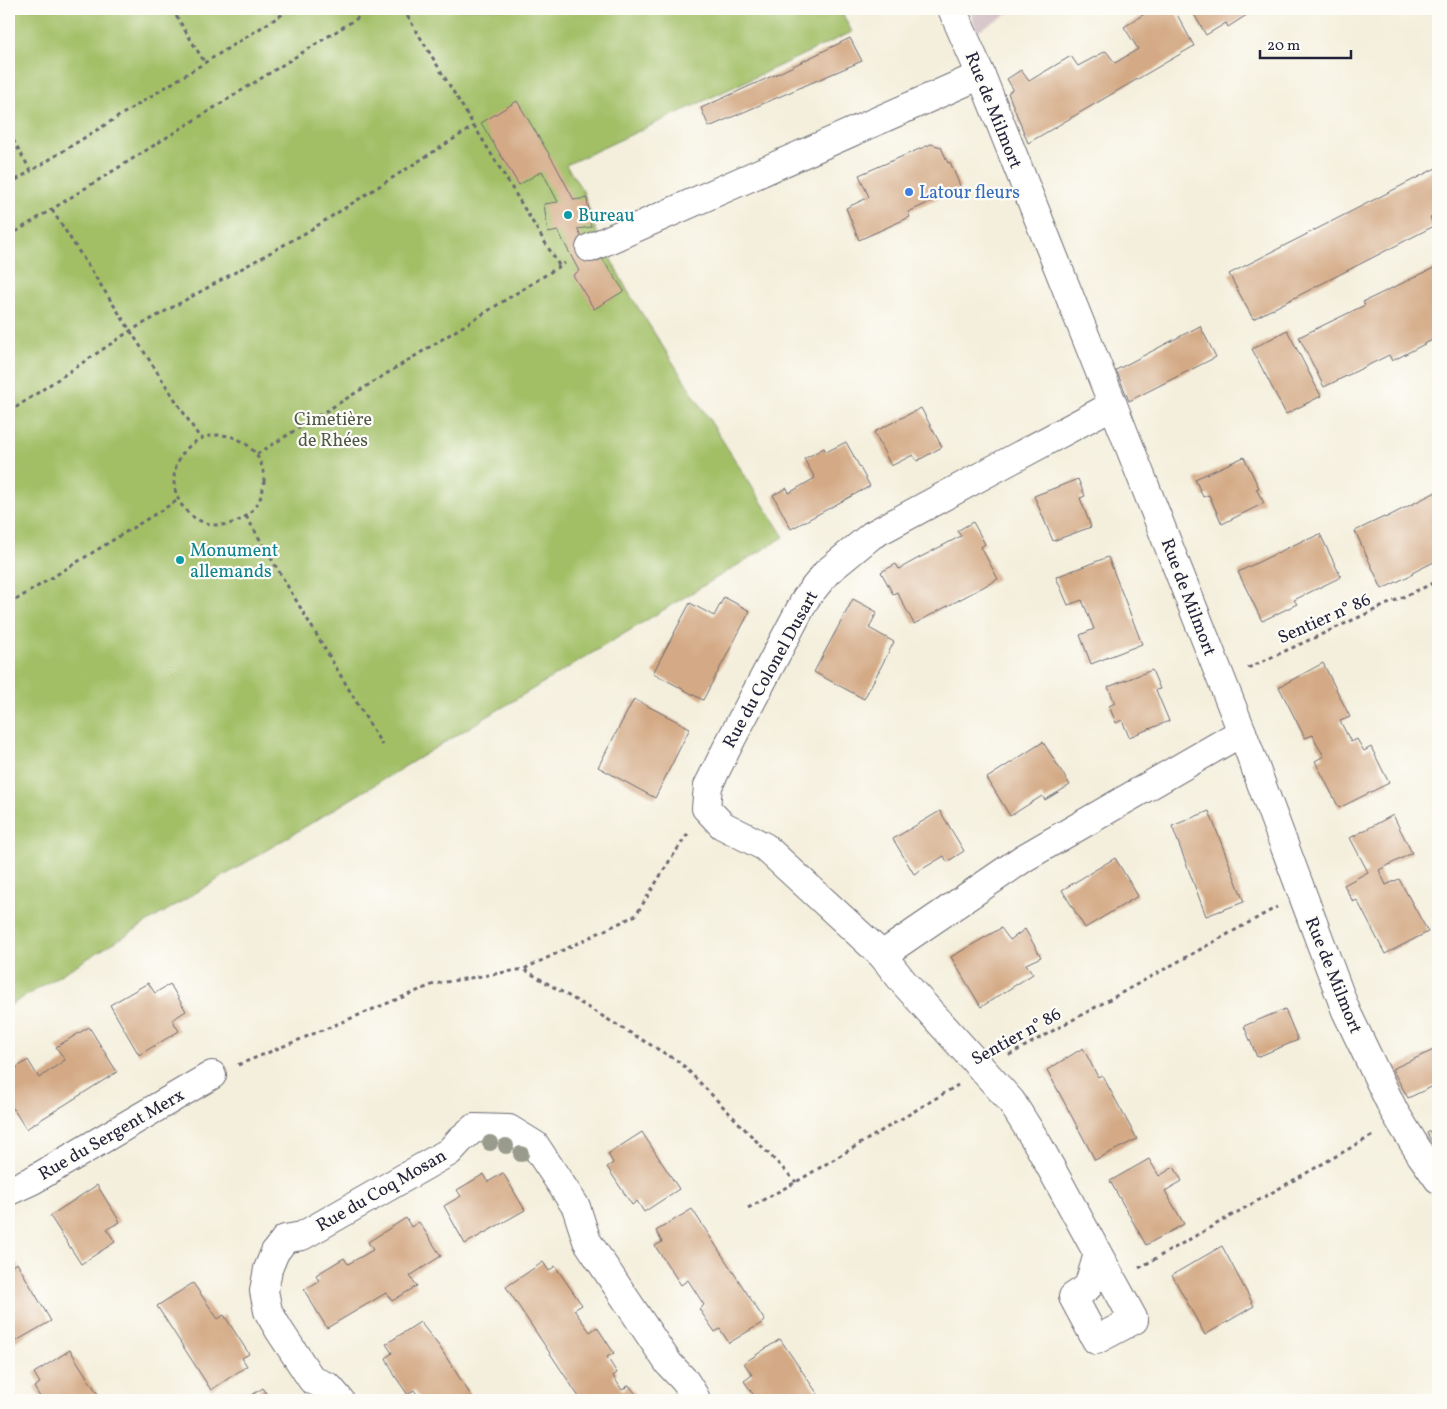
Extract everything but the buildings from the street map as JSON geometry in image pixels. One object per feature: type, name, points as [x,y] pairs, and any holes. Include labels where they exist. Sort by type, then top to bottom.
[{"type":"street","name":"Rue de Milmort","points":[[952,9],[981,75],[1242,732],[1346,1011],[1400,1120],[1438,1179]]},
{"type":"street","points":[[590,248],[981,75]]},
{"type":"street","name":"Rue du Colonel Dusart","points":[[706,808],[708,786],[728,746],[806,598],[827,572],[872,535],[1113,405]]},
{"type":"street","points":[[882,955],[1024,858],[1242,732]]},
{"type":"street","points":[[706,808],[722,825],[765,847],[882,955],[905,984],[1011,1101],[1039,1146],[1098,1254],[1113,1282],[1134,1320],[1096,1340],[1073,1297],[1088,1287],[1098,1254]]},
{"type":"street","name":"Rue du Sergent Merx","points":[[9,1191],[32,1180],[212,1075]]},
{"type":"street","name":"Rue du Coq Mosan","points":[[341,1400],[329,1387],[312,1380],[268,1311],[264,1291],[268,1269],[274,1252],[286,1239],[302,1236],[449,1152],[474,1128],[509,1129],[535,1145],[576,1207],[587,1241],[669,1364],[685,1381],[696,1397],[696,1400]]},
{"type":"path","points":[[172,9],[204,63]]},
{"type":"path","points":[[9,184],[291,9]]},
{"type":"path","points":[[9,236],[372,9]]},
{"type":"path","points":[[403,9],[560,267]]},
{"type":"path","points":[[9,412],[130,330],[307,232],[474,126]]},
{"type":"path","points":[[9,133],[31,170]]},
{"type":"path","points":[[52,210],[200,438]]},
{"type":"path","points":[[258,454],[590,248]]},
{"type":"path","points":[[215,434],[230,435],[244,441],[258,454],[262,464],[265,478],[263,493],[257,506],[246,516],[233,523],[206,524],[195,519],[178,500],[174,474],[178,459],[187,447],[200,438],[215,434]]},
{"type":"path","points":[[9,604],[178,500]]},
{"type":"path","points":[[246,516],[382,745]]},
{"type":"path","name":"Sentier n° 86","points":[[1221,680],[1438,581]]},
{"type":"path","points":[[212,1075],[434,984],[524,970],[636,915],[670,860],[706,808]]},
{"type":"path","name":"Sentier n° 86","points":[[748,1208],[796,1182],[983,1069],[1284,903],[1302,895]]},
{"type":"path","points":[[524,970],[681,1063],[796,1182]]},
{"type":"path","points":[[1113,1282],[1400,1120]]},
{"type":"shaded area","points":[[969,9],[1017,9],[977,31]]},
{"type":"green space","name":"Cimetière de Rhées","points":[[9,9],[840,9],[852,32],[566,165],[583,191],[596,231],[627,290],[784,537],[9,1006]]},
{"type":"place","name":"Latour fleurs","points":[[909,192]]},
{"type":"place","name":"Bureau","points":[[568,215]]},
{"type":"place","name":"Monument allemands","points":[[180,560]]}]
